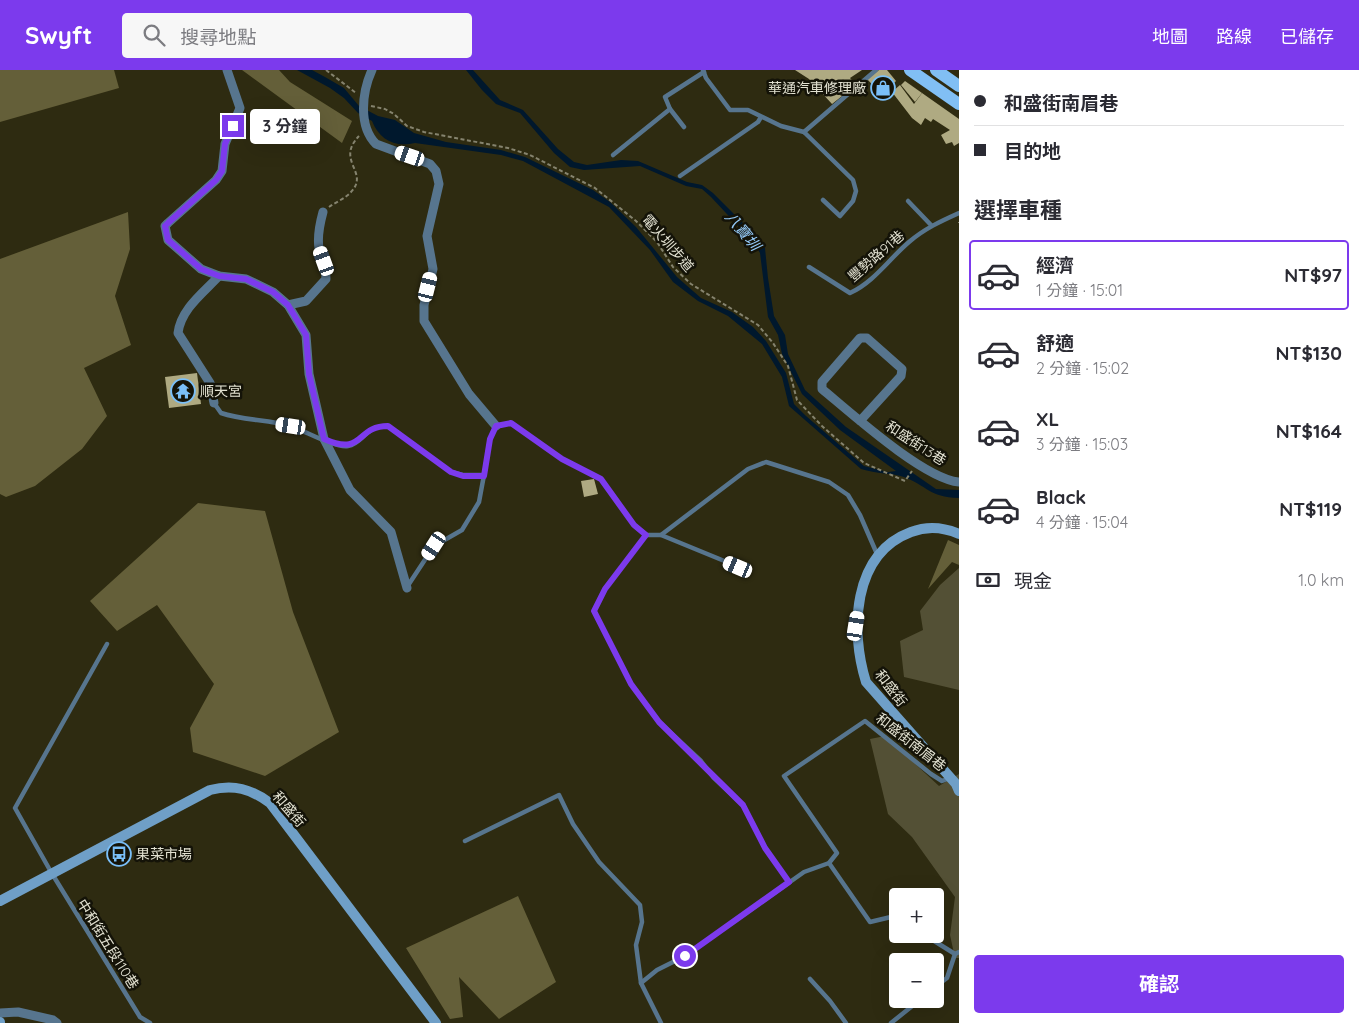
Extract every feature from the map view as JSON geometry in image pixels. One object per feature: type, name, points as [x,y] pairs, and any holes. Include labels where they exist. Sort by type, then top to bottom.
[{"type":"main road","points":[[910,70],[959,104]]},
{"type":"main road","points":[[936,70],[959,86]]},
{"type":"main road","name":"和盛街","points":[[959,534],[938,528],[923,528],[896,538],[878,554],[866,574],[856,626],[860,662],[866,682],[950,778],[959,791]]},
{"type":"main road","name":"和盛街","points":[[0,900],[210,790],[222,787],[249,790],[270,803],[436,1023]]},
{"type":"street","points":[[227,70],[240,108],[225,144],[222,171],[216,180],[165,226],[168,240],[201,269],[219,276],[246,279],[273,292],[288,305],[306,335],[309,374],[324,439],[350,490],[390,532],[407,588]]},
{"type":"street","points":[[372,70],[364,105],[367,131],[376,144],[424,161],[436,171],[439,184],[427,236],[433,269],[424,305],[424,322],[469,394],[496,426]]},
{"type":"street","points":[[288,305],[306,301],[326,279],[326,270],[319,248],[318,234],[323,212]]},
{"type":"street","points":[[214,403],[210,383],[178,333],[179,323],[188,309],[219,276]]},
{"type":"street","name":"和盛街13巷","points":[[860,421],[901,376],[902,369],[867,338],[860,338],[822,382],[822,389],[860,421],[924,467],[938,476],[959,482]]},
{"type":"street","points":[[0,1013],[18,1012],[53,1020],[57,1023]]},
{"type":"lane","points":[[804,132],[876,70]]},
{"type":"lane","points":[[684,127],[670,109],[664,97],[703,71],[706,78],[730,110],[748,110],[781,126],[804,132],[853,180],[856,191],[853,201],[840,216],[823,200]]},
{"type":"lane","points":[[613,155],[670,109]]},
{"type":"lane","points":[[680,176],[758,122],[761,117]]},
{"type":"lane","points":[[908,201],[931,225]]},
{"type":"lane","name":"豐勢路91巷","points":[[809,267],[850,293],[875,275],[908,243],[931,225],[959,213]]},
{"type":"lane","points":[[214,403],[221,413],[226,415],[291,426],[339,446],[348,446],[376,426],[388,426],[451,472],[463,476],[484,476]]},
{"type":"lane","points":[[407,588],[434,546],[462,530],[480,502],[490,439],[496,426],[511,423],[562,459],[601,479],[634,525],[646,535],[661,535],[738,567]]},
{"type":"lane","points":[[661,535],[748,469],[766,462],[829,482],[848,495],[860,515],[878,554]]},
{"type":"lane","points":[[646,535],[605,589],[594,611],[631,684],[659,722],[743,805],[765,848],[789,882]]},
{"type":"lane","name":"中和街五段110巷","points":[[107,644],[15,808],[51,872],[140,1017],[150,1023]]},
{"type":"lane","name":"和盛街南眉巷","points":[[829,863],[837,853],[784,776],[865,721],[936,777],[942,781],[950,778]]},
{"type":"lane","points":[[465,841],[559,795],[573,824],[599,862],[640,905],[642,922],[636,945],[641,983],[661,1023]]},
{"type":"lane","points":[[641,983],[657,970],[685,956],[804,872],[829,863],[870,922],[889,917]]},
{"type":"lane","points":[[939,943],[957,953],[947,978],[944,980]]},
{"type":"lane","points":[[810,979],[830,1000],[846,1023]]},
{"type":"lane","points":[[891,1023],[910,1008]]},
{"type":"path","points":[[326,70],[356,93],[364,105]]},
{"type":"path","name":"電火圳步道","points":[[364,105],[385,109],[394,114],[407,126],[424,132],[501,146],[530,155],[595,188],[636,221],[656,242],[673,267],[692,284],[758,325],[788,366],[797,400],[822,426],[864,463],[905,481],[914,469]]},
{"type":"path","points":[[323,212],[350,194],[355,187],[357,172],[351,162],[351,145],[367,131]]},
{"type":"shaded area","points":[[0,70],[114,70],[119,88],[0,122]]},
{"type":"shaded area","points":[[242,70],[279,70],[290,82],[352,121],[342,143]]},
{"type":"shaded area","points":[[128,212],[130,249],[115,296],[131,345],[84,368],[107,416],[82,449],[35,486],[6,497],[0,494],[0,259]]},
{"type":"shaded area","points":[[198,503],[265,511],[293,612],[339,732],[265,776],[193,752],[190,728],[214,684],[157,605],[117,631],[90,601]]},
{"type":"shaded area","points":[[948,540],[959,545],[959,565],[952,562],[928,589]]},
{"type":"shaded area","points":[[959,568],[959,690],[904,677],[900,641],[923,630],[920,611],[940,585]]},
{"type":"shaded area","points":[[885,736],[939,786],[959,774],[959,958],[955,958],[950,935],[955,897],[912,837],[888,814],[870,739]]},
{"type":"shaded area","points":[[518,896],[556,982],[499,1019],[459,977],[463,1017],[450,1019],[406,948]]},
{"type":"water","name":"八寶圳","points":[[297,70],[312,70],[325,77],[344,88],[359,106],[378,116],[395,120],[414,133],[446,142],[501,150],[525,157],[593,190],[610,202],[636,227],[677,277],[701,298],[732,312],[753,327],[766,341],[786,373],[794,404],[806,416],[864,466],[888,472],[896,471],[840,430],[802,394],[782,354],[778,335],[768,317],[760,253],[754,243],[711,197],[702,189],[686,186],[640,166],[584,170],[570,167],[554,153],[520,113],[496,104],[466,70],[473,70],[500,100],[523,110],[558,149],[574,162],[587,165],[621,160],[638,161],[687,182],[702,185],[713,193],[758,238],[765,248],[774,316],[785,335],[788,354],[805,390],[846,427],[936,489],[959,490],[959,498],[941,496],[904,477],[861,469],[789,406],[782,377],[762,344],[728,316],[698,301],[673,282],[650,250],[609,207],[523,161],[501,155],[415,143],[400,144],[388,141],[379,133],[372,121],[358,113],[344,98]]},
{"type":"building","points":[[795,70],[862,70],[850,78],[856,85],[832,104],[809,79]]},
{"type":"building","name":"華通汽車修理廠","points":[[879,70],[887,70],[896,81],[882,95],[867,79]]},
{"type":"building","points":[[905,81],[922,93],[915,102],[901,85]]},
{"type":"building","points":[[900,85],[914,104],[922,93],[959,119],[959,143],[954,146],[952,142],[946,144],[941,135],[950,130],[933,119],[931,122],[925,118],[921,125],[912,118],[892,92]]},
{"type":"building","name":"順天宮","points":[[197,373],[201,404],[169,408],[165,377]]},
{"type":"building","points":[[594,479],[598,494],[584,497],[581,481]]},
{"type":"place","name":"華通汽車修理廠","points":[[883,88]]},
{"type":"place","name":"順天宮","points":[[183,391]]},
{"type":"place","name":"果菜市場","points":[[119,854]]},
{"type":"route","points":[[233,126],[225,144],[222,171],[216,180],[165,226],[165,233],[168,240],[201,269],[219,276],[246,279],[273,292],[288,305],[306,335],[309,374],[324,439],[339,446],[348,446],[376,426],[388,426],[451,472],[463,476],[484,476],[490,439],[496,426],[511,423],[562,459],[601,479],[634,525],[646,535],[605,589],[594,611],[631,684],[659,722],[701,761],[713,777],[743,805],[765,848],[789,882],[685,956]]}]
